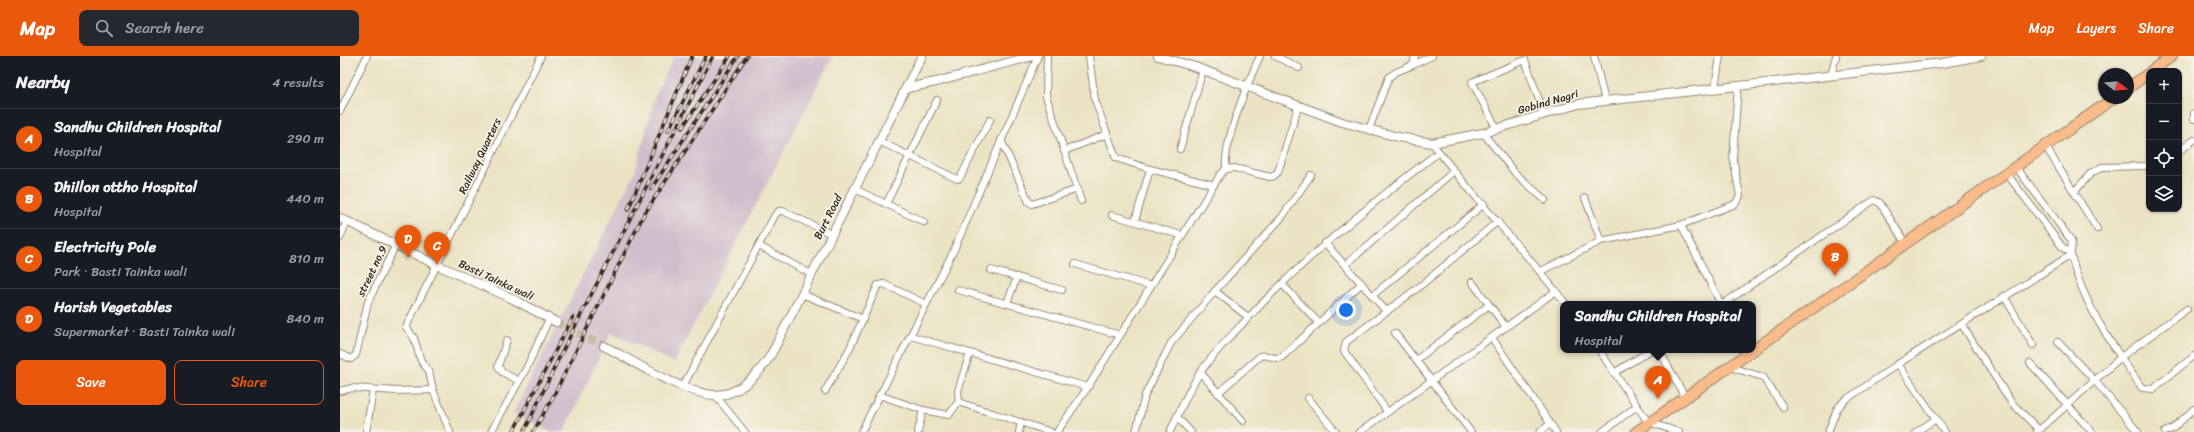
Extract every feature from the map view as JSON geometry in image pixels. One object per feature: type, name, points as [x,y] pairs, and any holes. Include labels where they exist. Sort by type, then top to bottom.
[{"type":"main road","points":[[2156,68],[2172,56]]},
{"type":"main road","points":[[2134,84],[2146,75]]},
{"type":"main road","points":[[1756,346],[1906,244],[2106,104]]},
{"type":"main road","points":[[1636,432],[1648,422],[1730,367],[1746,353]]},
{"type":"street","points":[[340,111],[342,103],[367,56]]},
{"type":"street","name":"Railway Quarters","points":[[433,390],[429,371],[421,361],[414,338],[406,327],[541,56]]},
{"type":"street","name":"Burt Road","points":[[715,395],[728,392],[748,383],[766,365],[922,56]]},
{"type":"street","points":[[907,88],[936,82],[1032,56]]},
{"type":"street","points":[[861,432],[953,252],[1038,56]]},
{"type":"street","points":[[1047,56],[1046,96],[1078,188],[1081,201]]},
{"type":"street","points":[[1089,56],[1095,100],[1106,134],[1116,158],[1150,169],[1214,185]]},
{"type":"street","name":"Gobind Nagri","points":[[1158,56],[1203,70],[1298,107],[1398,137],[1432,143],[1483,133],[1578,104],[1942,63],[1981,56]]},
{"type":"street","points":[[1057,432],[1088,387],[1181,235],[1226,168],[1226,152],[1246,86],[1260,56]]},
{"type":"street","points":[[1275,56],[1299,68]]},
{"type":"street","points":[[1413,65],[1415,56]]},
{"type":"street","points":[[1369,129],[1389,77],[1396,72],[1432,56]]},
{"type":"street","points":[[1594,56],[1605,100]]},
{"type":"street","points":[[1715,88],[1720,56]]},
{"type":"street","points":[[1831,75],[1836,56]]},
{"type":"street","points":[[1497,129],[1472,82],[1525,60],[1544,114]]},
{"type":"street","points":[[1180,149],[1203,70]]},
{"type":"street","points":[[1541,271],[1601,241],[1681,224],[1716,213],[1739,201],[1740,196],[1733,158],[1738,86]]},
{"type":"street","points":[[886,204],[937,100]]},
{"type":"street","points":[[1226,168],[1234,168],[1274,176],[1278,172],[1298,107]]},
{"type":"street","points":[[2194,113],[2194,119]]},
{"type":"street","points":[[879,141],[957,179],[960,178],[990,120]]},
{"type":"street","points":[[1483,133],[1510,168],[1545,200]]},
{"type":"street","points":[[1064,151],[1106,134]]},
{"type":"street","points":[[1002,140],[1029,202],[1032,204],[1078,188]]},
{"type":"street","points":[[2182,149],[2194,140]]},
{"type":"street","points":[[1432,143],[1454,171],[1541,271],[1564,301]]},
{"type":"street","points":[[2046,147],[2075,191],[2097,229]]},
{"type":"street","points":[[1170,432],[1200,372],[1248,318],[1325,243],[1439,152]]},
{"type":"street","points":[[2075,191],[2091,173],[2102,167],[2146,166]]},
{"type":"street","points":[[2016,167],[2071,240],[2071,253],[2098,322],[2142,388],[2149,390],[2194,356]]},
{"type":"street","points":[[1135,221],[1150,169]]},
{"type":"street","points":[[1345,264],[1454,171]]},
{"type":"street","points":[[2007,174],[2062,248],[2071,253]]},
{"type":"street","points":[[1136,432],[1145,394],[1171,343],[1216,290],[1282,218],[1311,175]]},
{"type":"street","points":[[855,189],[924,222]]},
{"type":"street","points":[[1585,198],[1601,241]]},
{"type":"street","points":[[1726,301],[1874,200],[1880,203],[1906,244]]},
{"type":"street","points":[[1373,296],[1484,204]]},
{"type":"street","points":[[683,386],[775,215],[779,211],[783,211],[832,234]]},
{"type":"street","points":[[1112,215],[1181,235]]},
{"type":"street","points":[[340,238],[344,219]]},
{"type":"street","name":"Basti Tainka wali","points":[[344,219],[437,265],[511,298],[552,320]]},
{"type":"street","points":[[1387,411],[1344,351],[1346,342],[1387,312],[1498,221]]},
{"type":"street","points":[[1681,224],[1720,301]]},
{"type":"street","points":[[1325,243],[1387,312]]},
{"type":"street","name":"street no.9","points":[[340,354],[352,359],[356,355],[368,302],[396,244]]},
{"type":"street","points":[[759,246],[812,274]]},
{"type":"street","points":[[1828,432],[1837,409],[1844,401],[1898,364],[1962,325],[2071,253]]},
{"type":"street","points":[[1075,264],[1151,286]]},
{"type":"street","points":[[991,270],[1062,290]]},
{"type":"street","points":[[1007,303],[1016,277]]},
{"type":"street","points":[[1472,282],[1506,327]]},
{"type":"street","points":[[825,391],[849,350],[862,319],[881,283],[926,304]]},
{"type":"street","points":[[1218,393],[1263,354],[1278,358],[1282,357],[1362,283]]},
{"type":"street","points":[[1282,284],[1319,323]]},
{"type":"street","points":[[958,290],[1120,335]]},
{"type":"street","points":[[1216,290],[1248,318]]},
{"type":"street","points":[[1360,432],[1387,411],[1432,381],[1556,291]]},
{"type":"street","points":[[802,294],[862,319]]},
{"type":"street","points":[[2004,296],[2033,345]]},
{"type":"street","points":[[1416,360],[1489,305]]},
{"type":"street","points":[[1962,325],[2012,402],[2038,431],[2121,357],[2187,309]]},
{"type":"street","points":[[491,432],[552,320]]},
{"type":"street","points":[[1395,333],[1471,432]]},
{"type":"street","points":[[911,336],[1088,387]]},
{"type":"street","points":[[1492,338],[1556,432]]},
{"type":"street","points":[[507,340],[498,366],[502,372],[519,381]]},
{"type":"street","points":[[2058,342],[2095,381],[2138,432]]},
{"type":"street","points":[[604,346],[683,386],[715,395],[745,432]]},
{"type":"street","points":[[879,395],[923,410],[949,415],[959,401],[958,391],[970,353]]},
{"type":"street","points":[[1601,353],[1648,422],[1667,430],[1679,432]]},
{"type":"street","points":[[1614,373],[1646,353]]},
{"type":"street","points":[[1661,353],[1685,397]]},
{"type":"street","points":[[2030,363],[2092,432]]},
{"type":"street","points":[[1898,364],[1945,432]]},
{"type":"street","points":[[1730,367],[1763,377],[1783,407]]},
{"type":"street","points":[[1200,372],[1243,421]]},
{"type":"street","points":[[340,391],[352,388],[373,390],[433,390],[450,432]]},
{"type":"street","points":[[366,432],[373,390]]},
{"type":"street","points":[[1308,398],[1336,432]]},
{"type":"street","points":[[959,401],[964,404],[1052,432]]},
{"type":"street","points":[[1602,432],[1637,406]]},
{"type":"street","points":[[2165,432],[2173,430],[2194,409]]},
{"type":"street","points":[[918,432],[923,410]]},
{"type":"street","points":[[1177,417],[1191,432]]},
{"type":"street","points":[[1916,432],[1936,418]]},
{"type":"street","points":[[1019,432],[1021,422]]},
{"type":"street","points":[[1540,432],[1550,424]]},
{"type":"shaded area","points":[[674,56],[833,56],[674,363],[611,332],[564,432],[550,432],[513,413],[635,172],[656,93]]},
{"type":"tunnel","points":[[556,322],[604,346]]},
{"type":"railway","points":[[628,210],[692,56]]},
{"type":"railway","points":[[668,131],[706,56]]},
{"type":"railway","points":[[524,432],[559,358],[713,56]]},
{"type":"railway","points":[[682,128],[730,56]]},
{"type":"railway","points":[[651,189],[738,56]]},
{"type":"railway","points":[[533,432],[552,399],[643,216],[747,56]]},
{"type":"railway","points":[[513,432],[573,317]]},
{"type":"place","name":"Harish Vegetables","points":[[408,258]]},
{"type":"place","name":"Electricity Pole","points":[[437,265]]},
{"type":"place","name":"Dhillon ottho Hospital","points":[[1835,276]]},
{"type":"place","name":"Sandhu Children Hospital","points":[[1658,399]]}]
